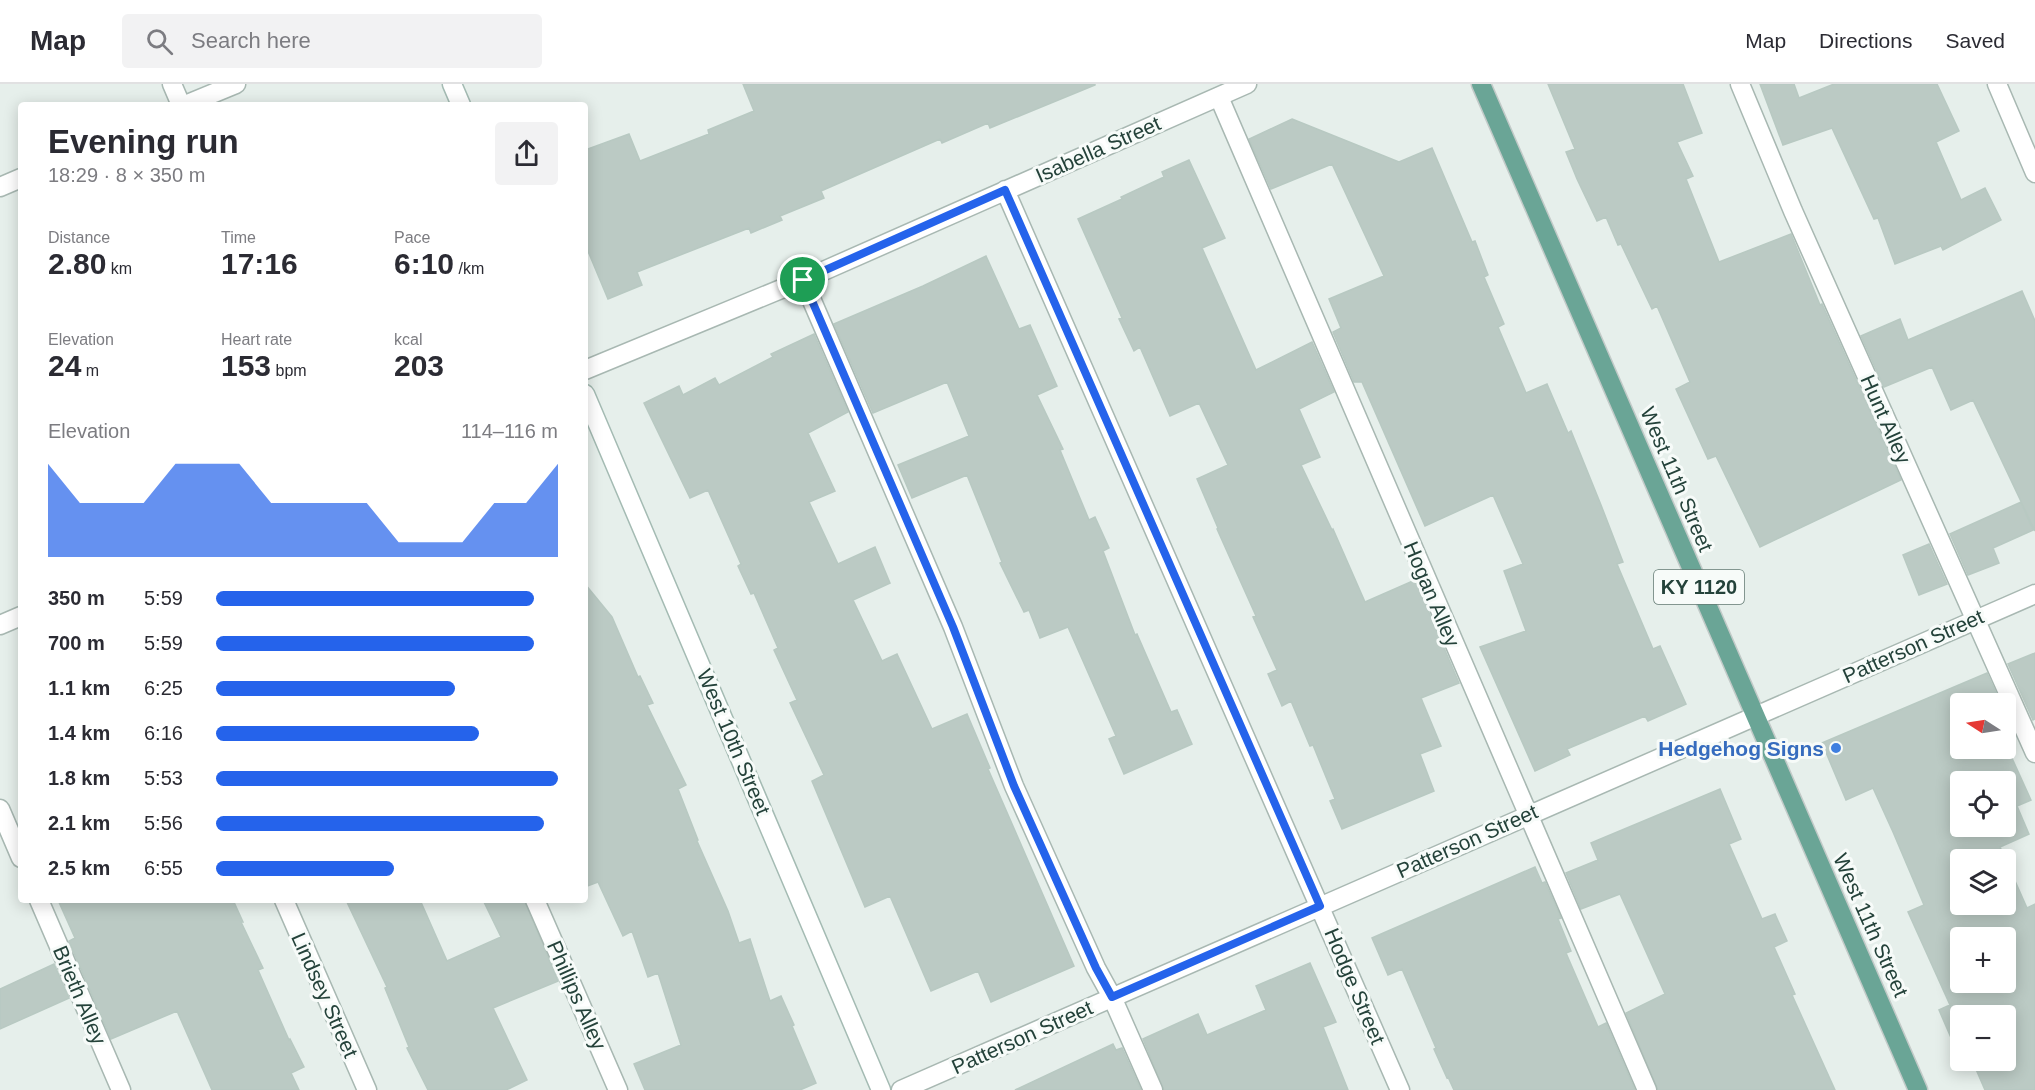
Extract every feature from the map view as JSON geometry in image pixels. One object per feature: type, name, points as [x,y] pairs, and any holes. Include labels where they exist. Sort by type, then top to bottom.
[{"type":"main road","name":"West 11th Street","points":[[1481,84],[1918,1090]]},
{"type":"street","points":[[172,84],[181,102]]},
{"type":"street","points":[[191,102],[236,84]]},
{"type":"street","points":[[452,84],[460,102]]},
{"type":"street","name":"Isabella Street","points":[[588,369],[803,280],[1247,84]]},
{"type":"street","name":"Hunt Alley","points":[[1740,84],[1793,211],[2035,753]]},
{"type":"street","points":[[1997,84],[2035,173]]},
{"type":"street","name":"Hogan Alley","points":[[1219,97],[1647,1090]]},
{"type":"street","points":[[0,187],[18,179]]},
{"type":"street","name":"Hodge Street","points":[[1005,190],[1400,1090]]},
{"type":"street","points":[[803,280],[953,627],[1014,786],[1153,1090]]},
{"type":"street","name":"West 10th Street","points":[[588,401],[881,1090]]},
{"type":"street","name":"Patterson Street","points":[[901,1090],[2035,594]]},
{"type":"street","points":[[0,625],[18,617]]},
{"type":"street","points":[[0,809],[18,851]]},
{"type":"street","name":"Brieth Alley","points":[[40,903],[121,1090]]},
{"type":"street","name":"Lindsey Street","points":[[285,903],[367,1090]]},
{"type":"street","name":"Phillips Alley","points":[[536,903],[618,1090]]},
{"type":"building","points":[[743,84],[1095,84],[990,128],[988,123],[942,143],[940,139],[821,191],[824,198],[780,216],[782,220],[751,233],[749,228],[637,272],[642,285],[608,299],[588,251],[588,149],[629,134],[640,161],[709,134],[708,130],[754,111]]},
{"type":"building","points":[[1548,84],[1683,84],[1702,133],[1677,142],[1693,176],[1686,179],[1719,262],[1791,234],[1820,305],[1822,304],[1901,480],[1760,547],[1716,456],[1708,459],[1676,389],[1690,382],[1657,306],[1652,309],[1606,217],[1597,221],[1577,179],[1566,152],[1575,149]]},
{"type":"building","points":[[1760,84],[1794,84],[1799,98],[1834,84],[1937,84],[1959,131],[1936,142],[1961,200],[1985,188],[2001,220],[1943,250],[1941,246],[1895,264],[1878,218],[1874,219],[1832,128],[1783,145]]},
{"type":"building","points":[[1292,119],[1399,162],[1432,148],[1472,242],[1475,241],[1488,275],[1484,277],[1504,324],[1498,327],[1526,393],[1547,384],[1568,433],[1571,431],[1601,505],[1623,562],[1617,564],[1653,649],[1660,646],[1686,704],[1648,721],[1645,716],[1567,749],[1570,755],[1535,771],[1480,647],[1526,631],[1504,571],[1523,564],[1493,495],[1425,526],[1362,382],[1354,382],[1333,332],[1341,328],[1329,299],[1384,276],[1332,164],[1271,189],[1249,139]]},
{"type":"building","points":[[1189,160],[1225,238],[1202,248],[1256,370],[1312,342],[1334,392],[1299,409],[1320,457],[1301,465],[1333,529],[1365,602],[1415,580],[1459,683],[1421,698],[1441,746],[1420,754],[1434,791],[1342,829],[1330,801],[1335,799],[1313,745],[1310,746],[1291,701],[1282,706],[1268,674],[1277,670],[1197,479],[1228,465],[1199,403],[1170,416],[1140,347],[1134,351],[1119,319],[1122,318],[1078,219],[1164,177],[1162,172]]},
{"type":"building","points":[[986,256],[1019,329],[1030,325],[1057,386],[1037,395],[1063,449],[1060,450],[1089,520],[1095,517],[1109,548],[1103,551],[1135,635],[1137,634],[1171,712],[1177,710],[1192,744],[1124,774],[1109,739],[1116,736],[1068,627],[1040,638],[1029,610],[1024,612],[1000,563],[1002,562],[967,475],[912,498],[898,465],[969,436],[947,382],[873,413],[834,324]]},
{"type":"building","points":[[2022,291],[2035,321],[2035,531],[1973,400],[1951,410],[1932,367],[1884,387],[1861,336],[1900,319],[1908,340]]},
{"type":"building","points":[[814,334],[848,412],[808,433],[835,491],[809,502],[838,564],[875,547],[890,583],[853,600],[882,661],[897,654],[932,729],[967,714],[990,768],[988,769],[1074,966],[991,1002],[978,971],[931,991],[890,896],[865,907],[812,781],[824,775],[790,703],[797,700],[774,650],[778,648],[754,593],[751,594],[738,566],[741,564],[708,490],[690,498],[644,403],[679,386],[683,395],[715,378],[719,385],[773,357],[771,354]]},
{"type":"building","points":[[2021,502],[2033,530],[1993,548],[1999,563],[1968,575],[1950,534]]},
{"type":"building","points":[[1929,544],[1947,584],[1919,595],[1903,555]]},
{"type":"building","points":[[588,588],[612,617],[638,677],[640,676],[653,703],[647,705],[686,785],[678,789],[739,943],[750,939],[770,1001],[781,996],[816,1083],[800,1090],[645,1090],[634,1064],[681,1045],[658,973],[648,977],[632,931],[623,936],[598,882],[588,886]]},
{"type":"building","points":[[2035,653],[2035,719],[2033,720],[2008,664]]},
{"type":"building","points":[[1987,673],[1996,693],[1950,693],[1950,759],[2012,759],[2031,800],[2017,806],[2029,834],[2000,847],[2001,849],[1950,849],[1950,915],[2016,915],[2016,883],[2027,908],[2035,904],[2035,1090],[1985,1090],[1977,1071],[2016,1071],[2016,1005],[1950,1005],[1908,912],[1924,905],[1873,788],[1846,800],[1822,743]]},
{"type":"building","points":[[1720,789],[1741,839],[1729,844],[1762,919],[1775,914],[1787,941],[1774,947],[1795,994],[1792,995],[1835,1090],[1658,1090],[1626,1013],[1665,994],[1620,894],[1581,909],[1566,873],[1598,860],[1591,843]]},
{"type":"building","points":[[1535,867],[1542,883],[1545,882],[1561,918],[1558,919],[1571,951],[1566,953],[1598,1027],[1606,1023],[1635,1090],[1454,1090],[1434,1049],[1436,1048],[1402,969],[1388,975],[1372,938]]},
{"type":"building","points":[[59,903],[234,903],[263,968],[258,970],[289,1040],[304,1067],[291,1073],[299,1090],[212,1090],[177,1011],[111,1039],[69,941],[75,938]]},
{"type":"building","points":[[347,903],[421,903],[447,961],[501,937],[484,903],[525,903],[558,981],[493,1008],[527,1080],[506,1090],[428,1090],[407,1048],[409,1047],[385,988],[387,987]]},
{"type":"building","points":[[1310,963],[1336,1022],[1323,1027],[1348,1090],[1164,1090],[1143,1039],[1198,1014],[1207,1035],[1266,1010],[1256,986]]},
{"type":"building","points":[[54,964],[69,998],[0,1029],[0,989]]},
{"type":"building","points":[[1950,1005],[1950,1035],[1939,1010]]},
{"type":"building","points":[[1113,1044],[1116,1050],[1122,1048],[1141,1090],[1015,1090]]},
{"type":"place","name":"Hedgehog Signs","points":[[1836,748]]},
{"type":"route","points":[[1005,190],[1320,906],[1112,997],[1096,968],[1014,786],[953,627],[803,280],[1005,190]]}]
